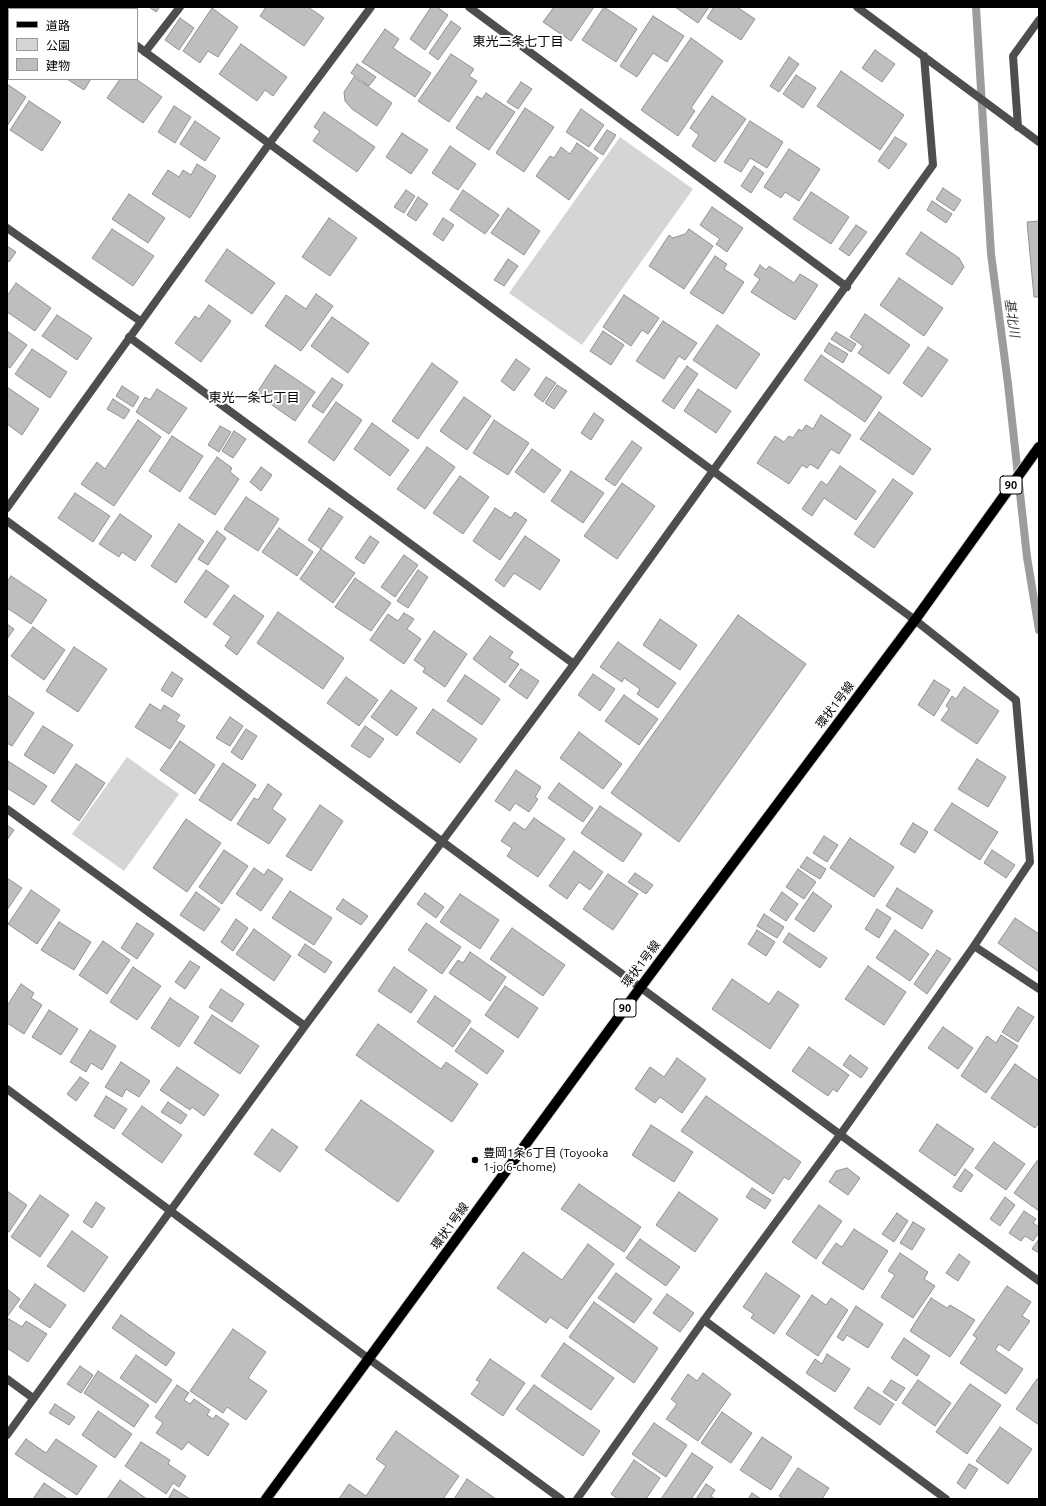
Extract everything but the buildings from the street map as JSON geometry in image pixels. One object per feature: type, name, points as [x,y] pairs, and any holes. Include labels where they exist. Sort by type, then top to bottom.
[{"type":"main road","name":"環状1号線","points":[[266,1499],[640,988],[915,620],[1038,448]]},
{"type":"street","points":[[145,52],[180,7]]},
{"type":"street","points":[[7,508],[269,144],[371,7]]},
{"type":"street","points":[[469,7],[848,287]]},
{"type":"street","points":[[856,7],[1039,142]]},
{"type":"street","points":[[1018,127],[1013,56],[1039,20]]},
{"type":"street","points":[[138,47],[915,620],[1016,700],[1030,862],[974,946],[840,1135],[704,1320],[577,1499]]},
{"type":"street","points":[[7,1434],[305,1026],[574,664],[848,287],[933,165],[924,56]]},
{"type":"street","points":[[7,228],[140,322]]},
{"type":"street","points":[[129,337],[574,664]]},
{"type":"street","points":[[7,521],[1039,1281]]},
{"type":"street","points":[[7,809],[305,1026]]},
{"type":"street","points":[[974,946],[1039,989]]},
{"type":"street","points":[[7,1089],[369,1359],[561,1499]]},
{"type":"street","points":[[704,1320],[946,1499]]},
{"type":"street","points":[[7,1379],[33,1398]]},
{"type":"green space","points":[[620,137],[693,189],[582,345],[509,293]]},
{"type":"green space","points":[[127,757],[179,794],[124,871],[72,834]]},
{"type":"waterway","name":"基北川","points":[[976,7],[991,254],[1008,384],[1027,557],[1039,630]]},
{"type":"place","name":"豊岡1条6丁目 (Toyooka 1-jo 6-chome)","points":[[475,1160]]},
{"type":"district","name":"東光二条七丁目","points":[[518,42]]},
{"type":"district","name":"東光一条七丁目","points":[[254,398]]}]
